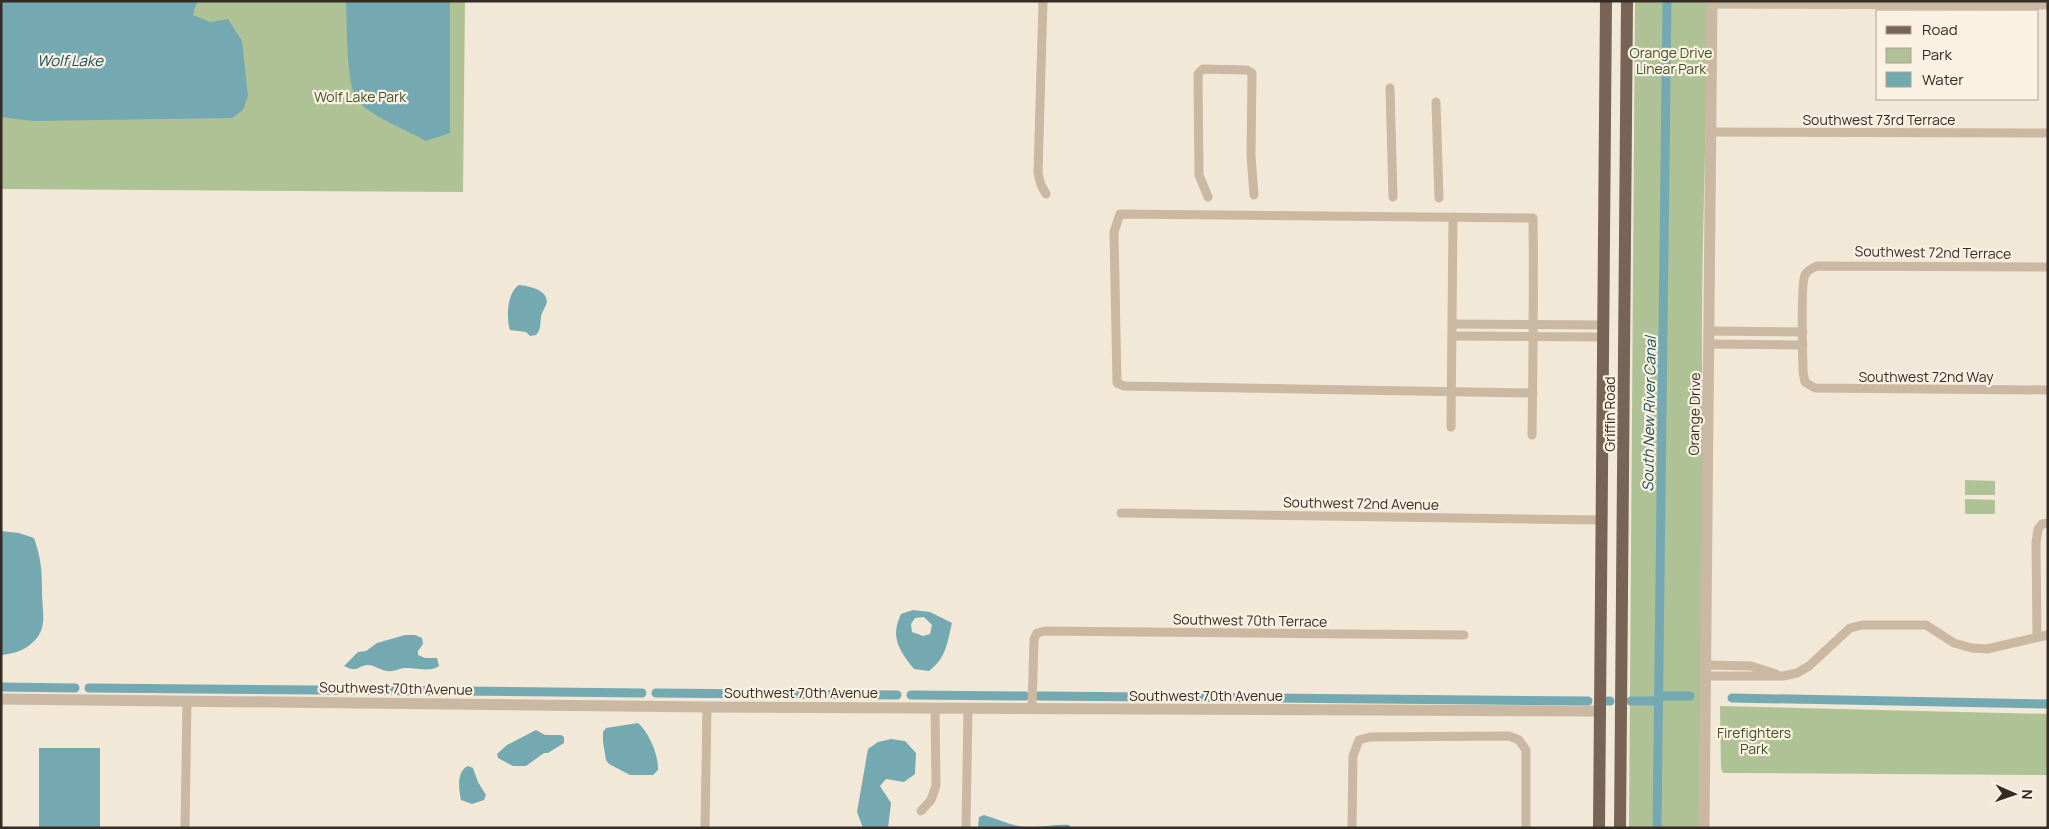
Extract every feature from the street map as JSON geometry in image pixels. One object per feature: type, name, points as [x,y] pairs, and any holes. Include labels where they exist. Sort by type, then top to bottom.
[{"type":"main road","name":"Griffin Road","points":[[1599,828],[1606,1]]},
{"type":"main road","name":"Griffin Road","points":[[1620,828],[1627,1]]},
{"type":"main road","points":[[1600,679],[1610,695],[1621,699]]},
{"type":"main road","points":[[1600,711],[1611,720],[1615,727],[1621,748]]},
{"type":"street","points":[[1043,1],[1038,173],[1046,194]]},
{"type":"street","points":[[1712,2],[2048,5]]},
{"type":"street","name":"Orange Drive","points":[[1704,828],[1712,2]]},
{"type":"street","points":[[1208,197],[1199,175],[1198,74],[1203,69],[1247,70],[1252,73],[1251,156],[1254,195]]},
{"type":"street","points":[[1390,88],[1393,197]]},
{"type":"street","points":[[1436,102],[1439,198]]},
{"type":"street","name":"Southwest 73rd Terrace","points":[[1711,132],[2048,133]]},
{"type":"street","points":[[1532,435],[1533,393],[1534,337],[1533,218],[1120,214],[1114,232],[1117,383],[1124,386],[1533,393]]},
{"type":"street","points":[[1451,428],[1453,217]]},
{"type":"street","name":"Southwest 72nd Terrace","points":[[1803,332],[1804,277],[1808,271],[1817,266],[2048,267]]},
{"type":"street","points":[[1453,324],[1533,325],[1603,331]]},
{"type":"street","points":[[1452,336],[1534,337],[1603,331]]},
{"type":"street","points":[[1710,331],[1803,332],[1803,345],[1710,344]]},
{"type":"street","name":"Southwest 72nd Way","points":[[1803,345],[1805,382],[1820,389],[2048,390]]},
{"type":"street","name":"Southwest 72nd Avenue","points":[[1121,513],[1601,520]]},
{"type":"street","points":[[2037,637],[2036,543],[2038,530],[2042,524],[2048,523]]},
{"type":"street","points":[[1706,670],[1751,666],[1783,676],[1803,670],[1850,628],[1862,625],[1926,625],[1954,643],[1972,648],[2005,646],[2048,635]]},
{"type":"street","name":"Southwest 70th Terrace","points":[[1032,709],[1034,639],[1036,633],[1045,631],[1464,635]]},
{"type":"street","name":"Southwest 70th Avenue","points":[[1,699],[1032,709],[1600,711]]},
{"type":"street","points":[[185,828],[186,701]]},
{"type":"street","points":[[705,828],[707,706]]},
{"type":"street","points":[[921,811],[931,800],[936,786],[936,708]]},
{"type":"street","points":[[966,828],[968,708]]},
{"type":"street","points":[[1352,828],[1353,756],[1359,740],[1370,737],[1509,736],[1519,740],[1526,750],[1526,828]]},
{"type":"green space","name":"Wolf Lake Park","points":[[1,1],[465,1],[463,192],[1,189]]},
{"type":"green space","name":"Orange Drive Linear Park","points":[[1635,1],[1708,1],[1702,277],[1704,443],[1700,828],[1629,828]]},
{"type":"green space","points":[[1965,480],[1995,481],[1995,495],[1965,495]]},
{"type":"green space","points":[[1965,499],[1995,500],[1995,514],[1965,514]]},
{"type":"green space","name":"Firefighters Park","points":[[1720,706],[2048,714],[2048,775],[1723,773],[1721,768]]},
{"type":"water","name":"Wolf Lake","points":[[1,1],[198,1],[193,15],[210,22],[228,19],[242,41],[248,96],[243,110],[232,118],[33,121],[1,117]]},
{"type":"water","points":[[346,1],[450,1],[450,133],[426,141],[379,117],[362,106],[357,100],[353,93],[349,68]]},
{"type":"water","points":[[519,285],[541,291],[546,298],[547,302],[542,315],[540,329],[536,335],[530,336],[526,332],[510,330],[508,306],[512,293]]},
{"type":"water","points":[[1,531],[19,533],[34,538],[41,564],[43,622],[39,635],[27,647],[1,655]]},
{"type":"water","points":[[913,610],[930,612],[952,623],[942,656],[929,671],[914,669],[900,649],[896,630],[901,614]],"holes":[[[924,617],[932,625],[930,634],[923,636],[912,632],[911,624],[915,618]]]},
{"type":"water","points":[[405,635],[415,635],[422,638],[423,644],[418,651],[418,655],[425,658],[437,658],[439,666],[431,669],[404,668],[390,671],[369,665],[356,669],[344,666],[358,652],[366,651],[377,643]]},
{"type":"water","points":[[638,723],[649,738],[655,751],[658,770],[653,775],[630,775],[609,764],[606,760],[603,732],[606,728]]},
{"type":"water","points":[[536,730],[545,735],[561,735],[564,737],[564,743],[548,753],[544,753],[526,766],[513,766],[498,758],[497,754],[507,745]]},
{"type":"water","points":[[891,739],[905,741],[916,753],[915,774],[904,782],[886,779],[880,786],[891,803],[888,828],[863,828],[857,812],[868,749],[878,742]]},
{"type":"water","points":[[39,748],[100,748],[100,828],[39,828]]},
{"type":"water","points":[[468,766],[473,768],[478,782],[486,795],[484,800],[472,804],[461,800],[460,791],[460,776],[464,768]]},
{"type":"water","points":[[984,815],[1020,826],[1069,825],[1072,828],[978,828],[979,817]]},
{"type":"waterway","name":"South New River Canal","points":[[1657,828],[1667,1]]},
{"type":"waterway","points":[[1,687],[75,688]]},
{"type":"waterway","points":[[89,688],[444,691]]},
{"type":"waterway","points":[[458,691],[642,693]]},
{"type":"waterway","points":[[656,693],[897,695]]},
{"type":"waterway","points":[[911,695],[1025,696]]},
{"type":"waterway","points":[[1039,696],[1588,701]]},
{"type":"waterway","points":[[1659,696],[1690,696]]},
{"type":"waterway","points":[[1732,698],[2048,704]]},
{"type":"waterway","points":[[1631,701],[1659,701]]}]
